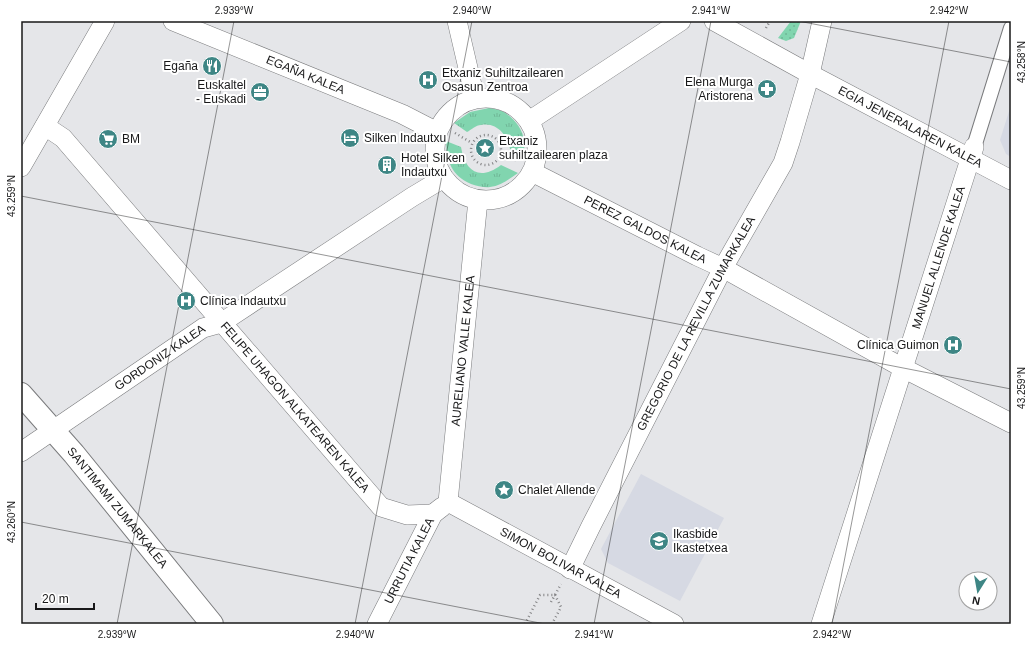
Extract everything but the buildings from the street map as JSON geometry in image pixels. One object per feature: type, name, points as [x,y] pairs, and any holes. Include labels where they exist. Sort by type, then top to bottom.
[{"type":"street","points":[[21,167],[104,21]]},
{"type":"street","name":"EGAÑA KALEA","points":[[173,21],[439,130]]},
{"type":"street","points":[[457,21],[474,95]]},
{"type":"street","points":[[532,119],[681,21]]},
{"type":"street","name":"EGIA JENERALAREN KALEA","points":[[714,21],[810,74],[972,153],[1011,180]]},
{"type":"street","name":"GREGORIO DE LA REVILLA ZUMARKALEA","points":[[570,569],[723,268],[783,163],[810,74],[822,21]]},
{"type":"street","name":"MANUEL ALLENDE KALEA","points":[[821,624],[1011,28]]},
{"type":"street","points":[[474,95],[506,101],[532,119],[537,141],[535,164],[530,170],[523,185],[510,194],[494,200],[478,203],[464,196],[440,180],[434,148],[442,122],[448,114],[474,95]]},
{"type":"street","name":"FELIPE UHAGON ALKATEAREN KALEA","points":[[45,126],[63,138],[381,508],[407,515],[441,508]]},
{"type":"street","name":"PEREZ GALDOS KALEA","points":[[530,170],[723,268],[903,368],[1011,424]]},
{"type":"street","name":"GORDONIZ KALEA","points":[[21,452],[203,328],[221,323],[440,180]]},
{"type":"street","name":"AURELIANO VALLE KALEA","points":[[441,508],[478,203]]},
{"type":"street","name":"SANTIMAMI ZUMARKALEA","points":[[21,394],[74,454],[212,624]]},
{"type":"street","name":"SIMON BOLIVAR KALEA","points":[[441,508],[570,569],[674,624]]},
{"type":"street","name":"URRUTIA KALEA","points":[[377,624],[441,508]]},
{"type":"path","points":[[488,90],[503,93],[516,99],[529,110],[532,119],[539,126],[543,143],[542,158],[530,170],[526,190],[510,201],[491,206],[478,203],[461,202],[452,197],[428,163],[426,151],[427,140],[439,130],[436,116],[443,107],[457,97],[474,95],[488,90]]},
{"type":"path","points":[[439,130],[472,144]]},
{"type":"path","points":[[479,136],[493,136],[500,144],[500,154],[495,162],[490,164],[481,164],[473,158],[471,153],[472,144],[479,136]]},
{"type":"path","points":[[500,154],[530,170]]},
{"type":"path","points":[[525,624],[540,595],[555,595]]},
{"type":"path","points":[[551,602],[555,595]]},
{"type":"path","points":[[552,624],[561,607],[555,595]]},
{"type":"shaded area","points":[[1011,105],[1011,157],[1006,154],[1000,140]]},
{"type":"shaded area","name":"Ikasbide Ikastetxea","points":[[641,474],[724,518],[680,601],[608,563],[601,549]]},
{"type":"green space","points":[[791,21],[801,21],[794,38],[786,41],[778,38]]},
{"type":"green space","points":[[489,108],[502,111],[510,116],[516,123],[522,132],[524,153],[510,149],[504,134],[492,126],[479,125],[467,132],[454,123],[470,112]]},
{"type":"green space","points":[[446,141],[461,147],[466,163],[475,171],[480,173],[486,172],[501,165],[518,173],[505,182],[494,186],[483,187],[471,184],[459,176],[451,167]]},
{"type":"place","name":"Egaña","points":[[212,66]]},
{"type":"place","name":"Etxaniz Suhiltzailearen Osasun Zentroa","points":[[428,80]]},
{"type":"place","name":"Elena Murga Aristorena","points":[[767,89]]},
{"type":"place","name":"Euskaltel - Euskadi","points":[[260,92]]},
{"type":"place","name":"Silken Indautxu","points":[[350,138]]},
{"type":"place","name":"BM","points":[[108,139]]},
{"type":"place","name":"Etxaniz suhiltzailearen plaza","points":[[485,148]]},
{"type":"place","name":"Hotel Silken Indautxu","points":[[387,165]]},
{"type":"place","name":"Clínica Indautxu","points":[[186,301]]},
{"type":"place","name":"Clínica Guimon","points":[[953,345]]},
{"type":"place","name":"Chalet Allende","points":[[504,490]]},
{"type":"place","name":"Ikasbide Ikastetxea","points":[[659,541]]}]
